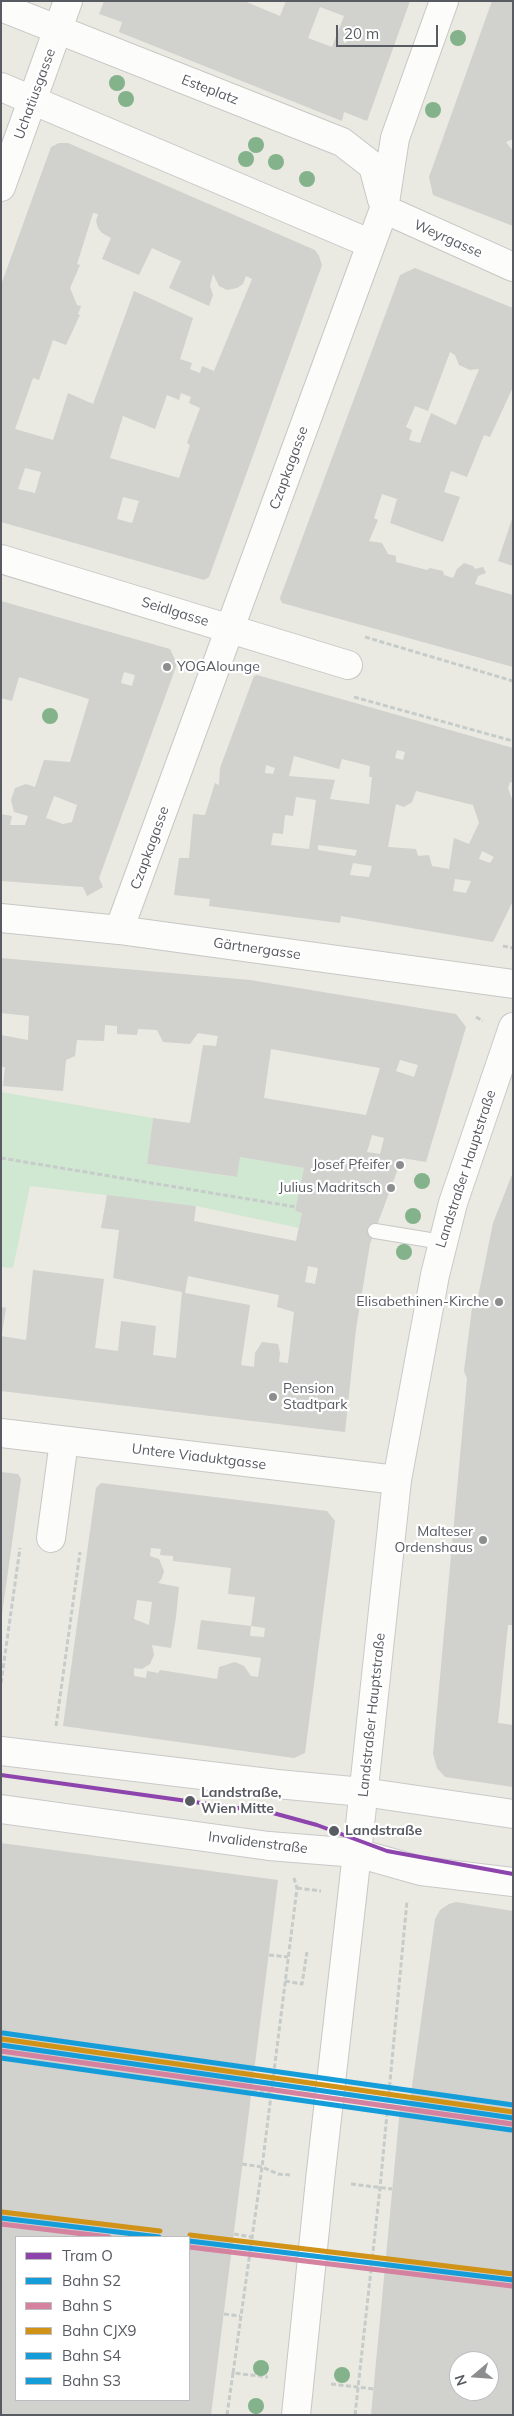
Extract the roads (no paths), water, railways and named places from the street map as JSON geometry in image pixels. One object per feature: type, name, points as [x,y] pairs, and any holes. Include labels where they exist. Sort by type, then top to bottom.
[{"type":"street","name":"Uchatiusgasse","points":[[1,187],[68,1]]},
{"type":"street","name":"Czapkagasse","points":[[120,930],[384,209],[395,138],[444,1]]},
{"type":"street","name":"Esteplatz","points":[[1,7],[342,142],[372,166],[384,209]]},
{"type":"street","points":[[1,87],[370,243]]},
{"type":"street","name":"Weyrgasse","points":[[384,209],[513,267]]},
{"type":"street","name":"Seidlgasse","points":[[1,559],[348,665]]},
{"type":"street","name":"Gärtnergasse","points":[[1,918],[120,930],[513,984]]},
{"type":"street","name":"Landstraßer Hauptstraße","points":[[296,2415],[397,1480],[442,1242],[464,1167],[513,1027]]},
{"type":"street","name":"Untere Viaduktgasse","points":[[1,1433],[397,1480]]},
{"type":"street","points":[[51,1538],[64,1441]]},
{"type":"street","points":[[1,1751],[276,1784],[364,1792],[513,1814]]},
{"type":"street","name":"Invalidenstraße","points":[[1,1809],[268,1846],[357,1853],[421,1870],[513,1882]]},
{"type":"lane","points":[[375,1230],[442,1242]]},
{"type":"tram line","name":"O","points":[[1,1775],[273,1813],[317,1825],[387,1851],[513,1874]]},
{"type":"rail line","name":"S3","points":[[3,2033],[513,2105]]},
{"type":"rail line","name":"CJX9","points":[[2,2039],[513,2112]]},
{"type":"rail line","name":"S2","points":[[1,2045],[513,2118]]},
{"type":"rail line","name":"S","points":[[1,2051],[512,2124]]},
{"type":"rail line","name":"S4","points":[[1,2058],[511,2130]]},
{"type":"rail line","name":"CJX9","points":[[2,2212],[160,2231]]},
{"type":"rail line","name":"S2","points":[[1,2218],[151,2236]]},
{"type":"rail line","name":"S","points":[[1,2224],[101,2236]]},
{"type":"rail line","name":"CJX9","points":[[190,2235],[513,2274]]},
{"type":"rail line","name":"S2","points":[[190,2241],[513,2280]]},
{"type":"rail line","name":"S","points":[[190,2247],[512,2286]]},
{"type":"place","name":"YOGAlounge","points":[[167,667]]},
{"type":"place","name":"Josef Pfeifer","points":[[400,1165]]},
{"type":"place","name":"Julius Madritsch","points":[[391,1188]]},
{"type":"place","name":"Elisabethinen-Kirche","points":[[499,1302]]},
{"type":"place","name":"Pension Stadtpark","points":[[273,1397]]},
{"type":"place","name":"Malteser Ordenshaus","points":[[483,1540]]},
{"type":"place","name":"Landstraße, Wien Mitte","points":[[190,1801]]},
{"type":"place","name":"Landstraße","points":[[334,1831]]}]
